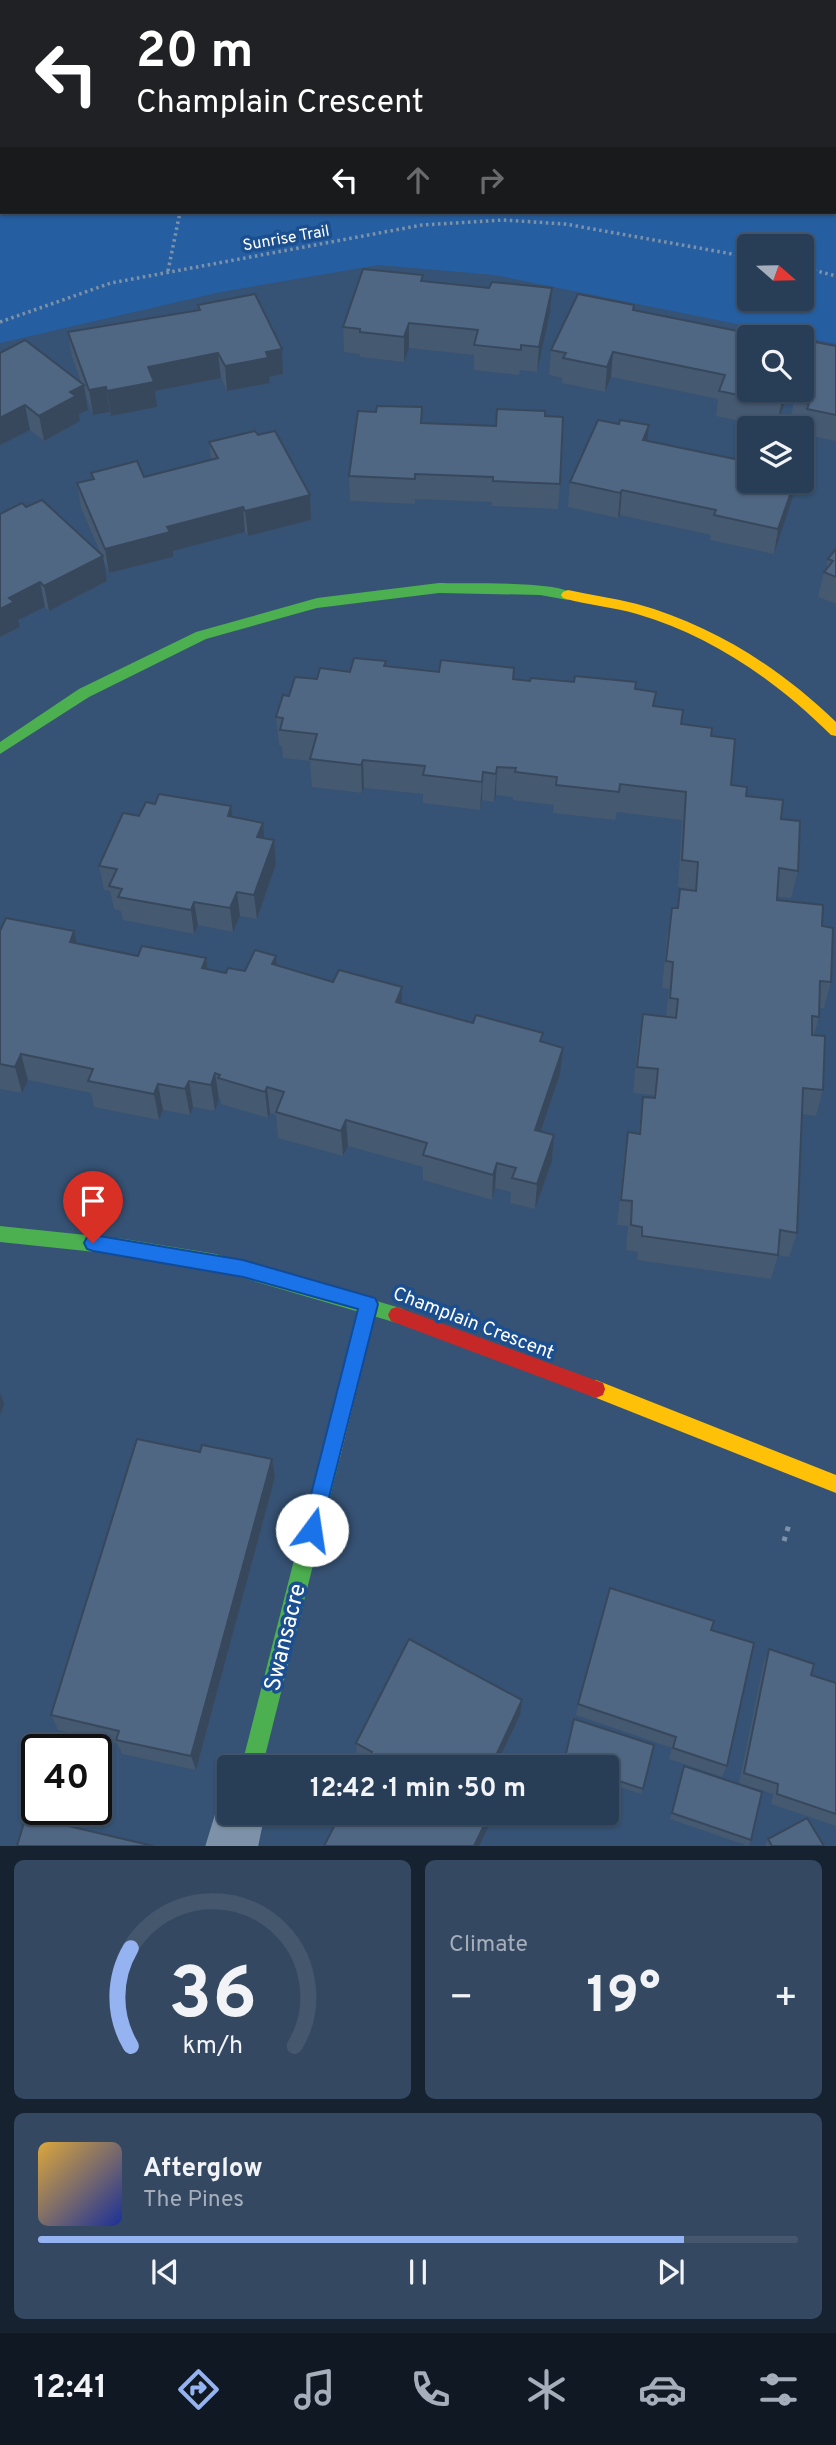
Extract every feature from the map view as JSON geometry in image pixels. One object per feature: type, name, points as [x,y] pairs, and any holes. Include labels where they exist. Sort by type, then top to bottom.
[{"type":"street","points":[[0,749],[84,693],[201,635],[317,603],[439,588],[540,590],[638,609],[734,649],[813,707],[836,731]]},
{"type":"street","name":"Champlain Crescent","points":[[0,1234],[116,1245],[243,1268],[369,1304],[836,1484]]},
{"type":"street","name":"Swansacre","points":[[254,1755],[369,1304]]},
{"type":"street","points":[[231,1846],[236,1825]]},
{"type":"path","points":[[168,271],[180,214]]},
{"type":"path","name":"Sunrise Trail","points":[[0,322],[111,283],[422,225],[503,220],[565,224],[737,255]]},
{"type":"path","points":[[814,270],[836,276]]},
{"type":"path","points":[[784,1541],[790,1521]]},
{"type":"shaded area","points":[[0,214],[836,214],[836,344],[814,340],[814,325],[742,325],[495,275],[378,265],[221,292],[0,343]]},
{"type":"building","points":[[363,269],[423,275],[421,281],[489,288],[492,282],[552,288],[539,347],[521,345],[521,350],[474,345],[478,330],[409,323],[404,337],[360,332],[360,329],[343,327]]},
{"type":"building","points":[[255,294],[282,349],[266,352],[268,358],[225,366],[218,353],[148,367],[154,382],[107,391],[106,387],[89,390],[68,332],[200,310],[198,305]]},
{"type":"building","points":[[578,294],[634,305],[633,310],[737,331],[737,395],[719,391],[725,375],[613,352],[607,367],[563,358],[566,353],[551,350]]},
{"type":"building","points":[[25,340],[84,385],[70,392],[76,396],[39,416],[25,405],[0,418],[0,353]]},
{"type":"building","points":[[815,342],[836,346],[836,415],[807,409],[809,404],[799,402],[814,402]]},
{"type":"building","points":[[377,406],[422,407],[421,423],[496,426],[497,409],[545,411],[545,416],[563,417],[560,484],[493,481],[493,477],[415,474],[415,479],[349,476],[358,411],[376,412]]},
{"type":"building","points":[[598,420],[619,424],[620,420],[649,425],[643,440],[735,459],[737,454],[737,493],[791,493],[778,529],[714,515],[716,510],[570,482]]},
{"type":"building","points":[[255,431],[258,435],[275,431],[310,495],[245,511],[243,507],[167,527],[170,532],[105,549],[77,483],[94,479],[91,473],[137,461],[144,477],[218,458],[209,442]]},
{"type":"building","points":[[42,500],[103,556],[44,586],[40,582],[9,598],[14,602],[0,609],[0,514],[22,503],[26,507]]},
{"type":"building","points":[[836,549],[836,577],[824,572],[833,561],[828,559]]},
{"type":"building","points":[[354,658],[386,661],[384,666],[439,672],[441,660],[514,668],[513,679],[530,681],[531,678],[574,682],[575,676],[636,682],[635,689],[656,692],[653,706],[683,710],[681,724],[712,728],[711,736],[735,739],[731,785],[747,787],[746,796],[783,800],[781,819],[800,821],[798,871],[779,868],[777,900],[823,905],[822,926],[833,928],[831,982],[820,981],[819,1017],[812,1016],[812,1035],[825,1036],[823,1090],[803,1088],[797,1233],[780,1230],[778,1255],[642,1236],[642,1227],[631,1225],[632,1201],[621,1200],[628,1132],[640,1134],[643,1097],[655,1098],[658,1069],[637,1067],[643,1014],[676,1018],[678,999],[670,998],[673,962],[666,961],[672,908],[678,908],[680,889],[696,891],[698,862],[682,860],[686,792],[620,784],[619,792],[556,785],[557,777],[515,772],[516,768],[497,767],[496,774],[483,772],[482,782],[423,775],[425,766],[363,760],[361,765],[310,759],[317,734],[280,730],[283,718],[276,717],[283,695],[289,696],[295,677],[317,679],[320,668],[350,672]]},
{"type":"building","points":[[159,794],[231,806],[228,816],[263,823],[257,837],[274,840],[254,895],[237,892],[230,908],[194,902],[191,910],[118,897],[122,889],[109,886],[117,869],[99,866],[123,813],[139,816],[146,802],[155,804]]},
{"type":"building","points":[[6,918],[74,931],[70,942],[138,956],[142,946],[206,958],[202,968],[226,973],[228,968],[245,971],[255,950],[276,956],[272,964],[333,982],[339,970],[402,987],[396,1002],[473,1023],[476,1015],[543,1033],[540,1041],[563,1048],[535,1130],[554,1135],[537,1184],[512,1178],[516,1168],[497,1163],[493,1175],[423,1155],[427,1143],[346,1120],[341,1131],[276,1112],[284,1092],[267,1087],[265,1092],[218,1078],[220,1075],[215,1073],[211,1085],[189,1081],[185,1089],[158,1084],[154,1094],[88,1081],[93,1069],[21,1054],[15,1067],[0,1064],[0,931]]},
{"type":"building","points":[[137,1439],[200,1452],[202,1445],[272,1459],[191,1756],[116,1740],[119,1731],[51,1715]]},
{"type":"building","points":[[610,1588],[714,1621],[711,1630],[754,1643],[727,1766],[673,1748],[676,1737],[578,1704]]},
{"type":"building","points":[[409,1639],[522,1700],[496,1755],[370,1755],[372,1752],[356,1743]]},
{"type":"building","points":[[769,1649],[814,1664],[811,1675],[836,1683],[836,1814],[777,1794],[778,1784],[744,1773]]},
{"type":"building","points":[[574,1719],[654,1745],[643,1789],[619,1781],[619,1755],[566,1755]]},
{"type":"building","points":[[684,1766],[762,1792],[751,1840],[672,1813]]},
{"type":"building","points":[[807,1818],[824,1846],[772,1846],[768,1839]]},
{"type":"building","points":[[23,1825],[64,1825],[153,1846],[17,1846]]},
{"type":"building","points":[[335,1825],[484,1825],[474,1846],[324,1846]]},
{"type":"traffic: fast","points":[[0,749],[84,693],[201,635],[317,603],[439,588],[540,590],[568,595]]},
{"type":"traffic: fast","points":[[0,1234],[124,1247],[216,1262],[397,1315]]},
{"type":"traffic: fast","points":[[254,1755],[330,1458]]},
{"type":"traffic: slow","points":[[568,595],[637,609],[665,618],[719,642],[793,692],[836,731]]},
{"type":"traffic: slow","points":[[330,1458],[369,1304]]},
{"type":"traffic: slow","points":[[596,1389],[836,1484]]},
{"type":"traffic: jam","points":[[397,1315],[596,1389]]},
{"type":"route","points":[[93,1243],[243,1268],[369,1304],[312,1530]]}]
